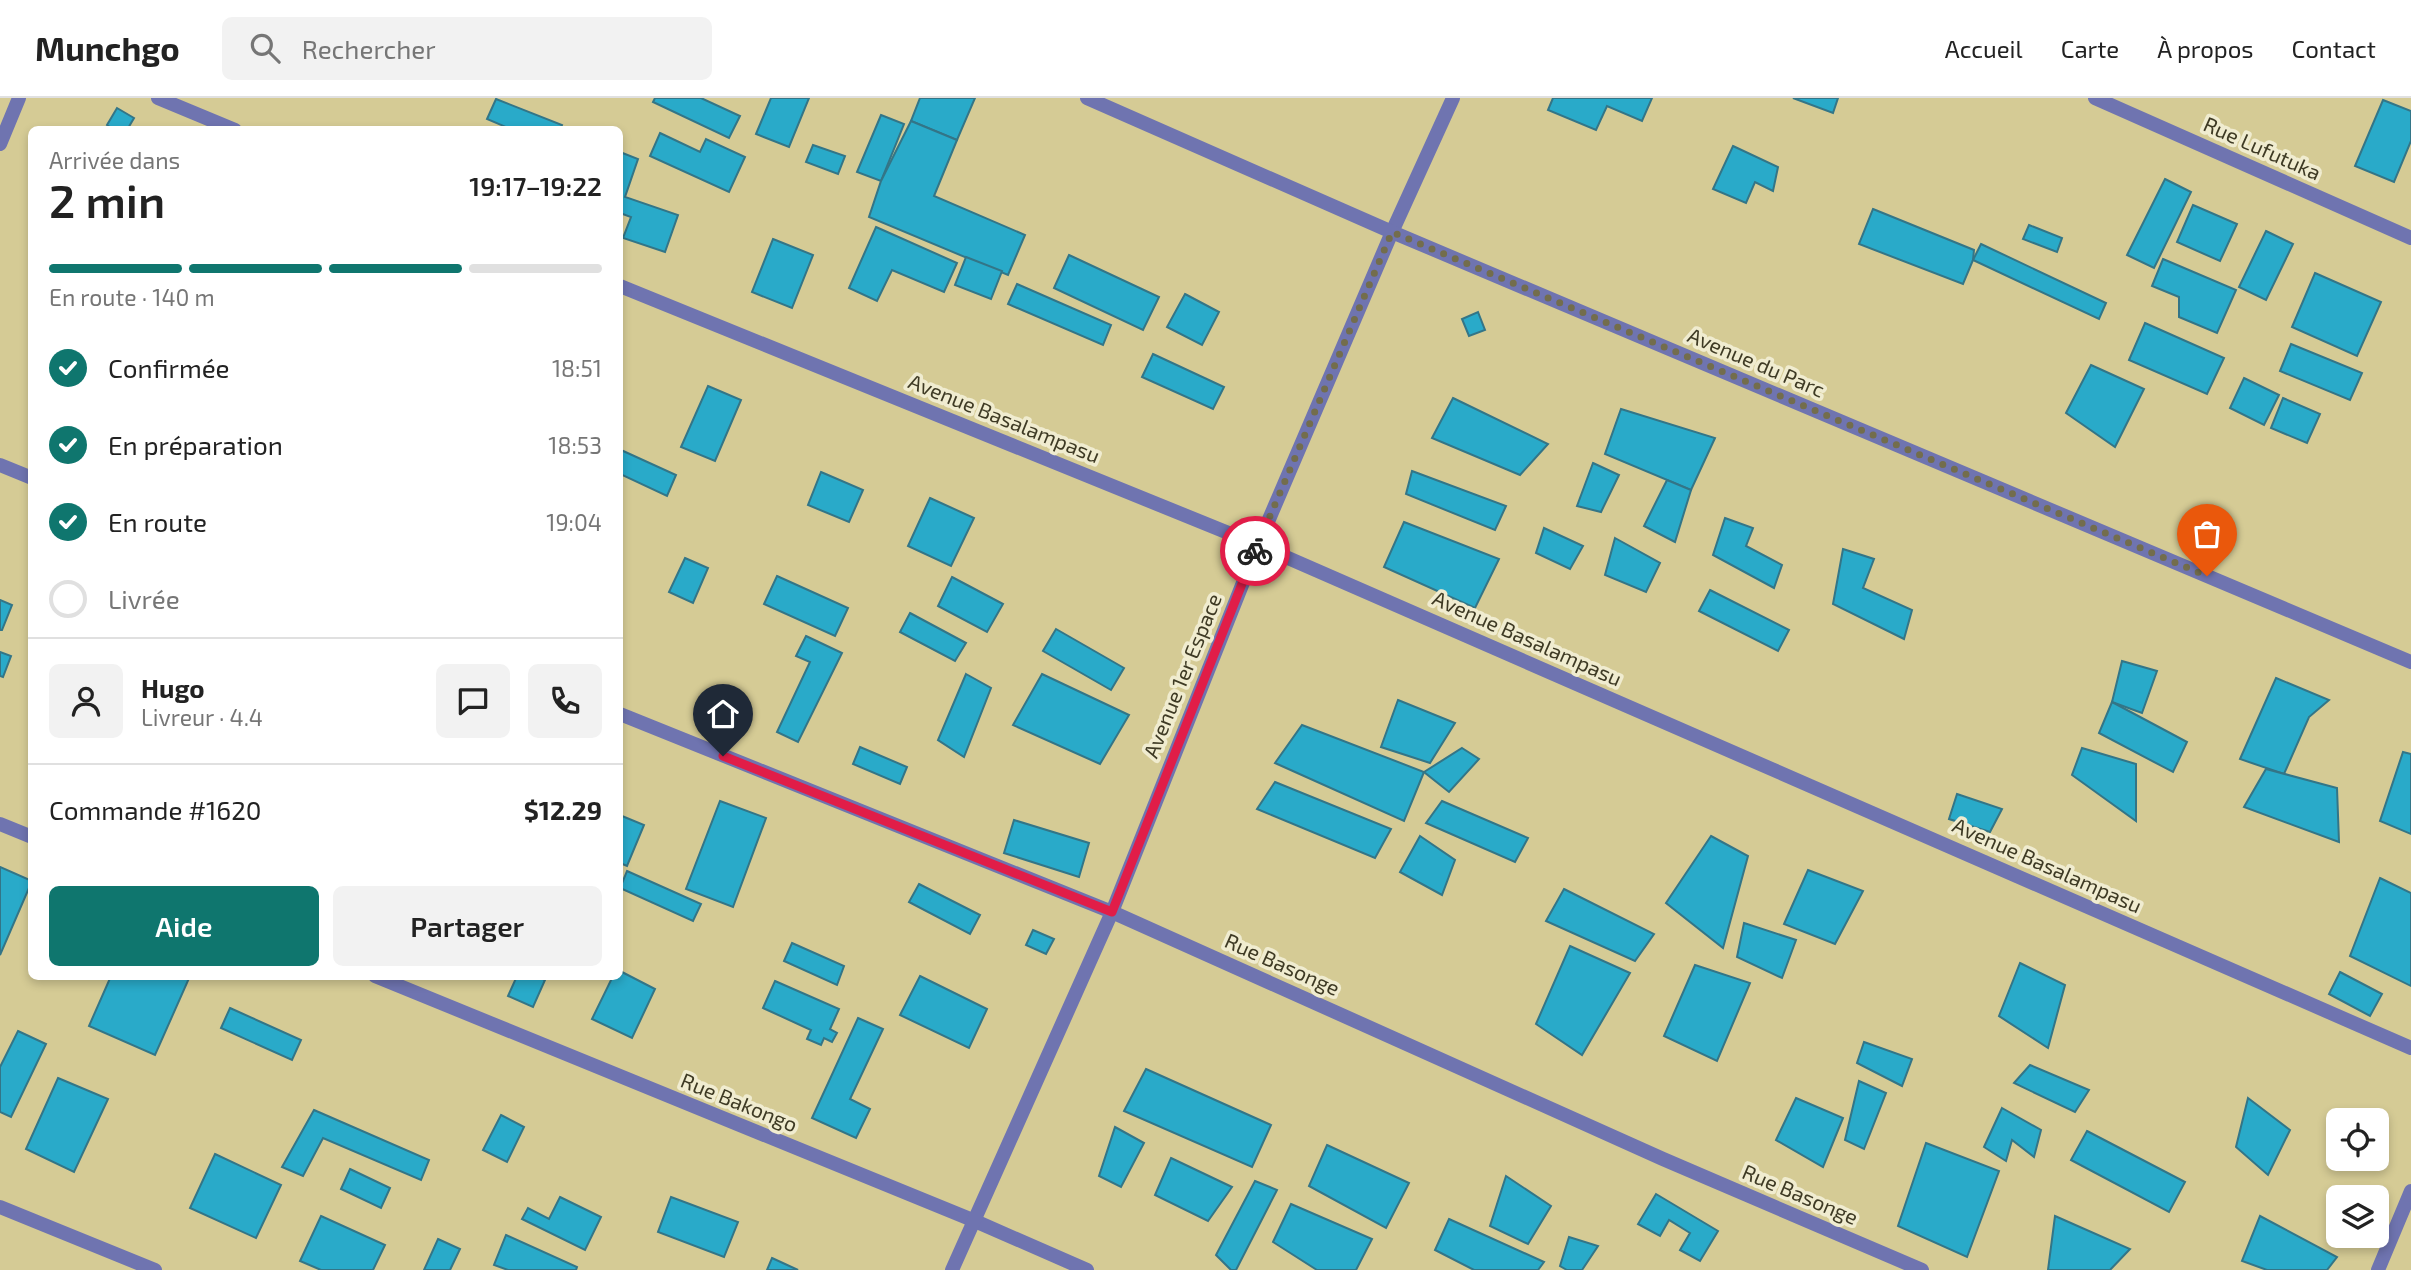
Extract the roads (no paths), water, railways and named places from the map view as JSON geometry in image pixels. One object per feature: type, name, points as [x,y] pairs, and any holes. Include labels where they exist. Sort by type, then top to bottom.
[{"type":"street","points":[[0,144],[19,98]]},
{"type":"street","points":[[158,98],[225,126]]},
{"type":"street","name":"Avenue du Parc","points":[[1087,98],[1392,232],[2411,662]]},
{"type":"street","name":"Avenue 1er Espace","points":[[953,1270],[1112,912],[1258,545],[1392,232],[1453,98]]},
{"type":"street","name":"Rue Lufutuka","points":[[2095,98],[2411,238]]},
{"type":"street","name":"Avenue Basalampasu","points":[[623,287],[1258,545],[2411,1048]]},
{"type":"street","points":[[0,465],[28,476]]},
{"type":"street","name":"Rue Basonge","points":[[623,715],[1112,912],[1663,1159],[1922,1270]]},
{"type":"street","points":[[0,824],[28,835]]},
{"type":"street","name":"Rue Bakongo","points":[[384,980],[975,1221],[1087,1270]]},
{"type":"street","points":[[2378,1270],[2411,1191]]},
{"type":"street","points":[[0,1207],[155,1270]]}]
